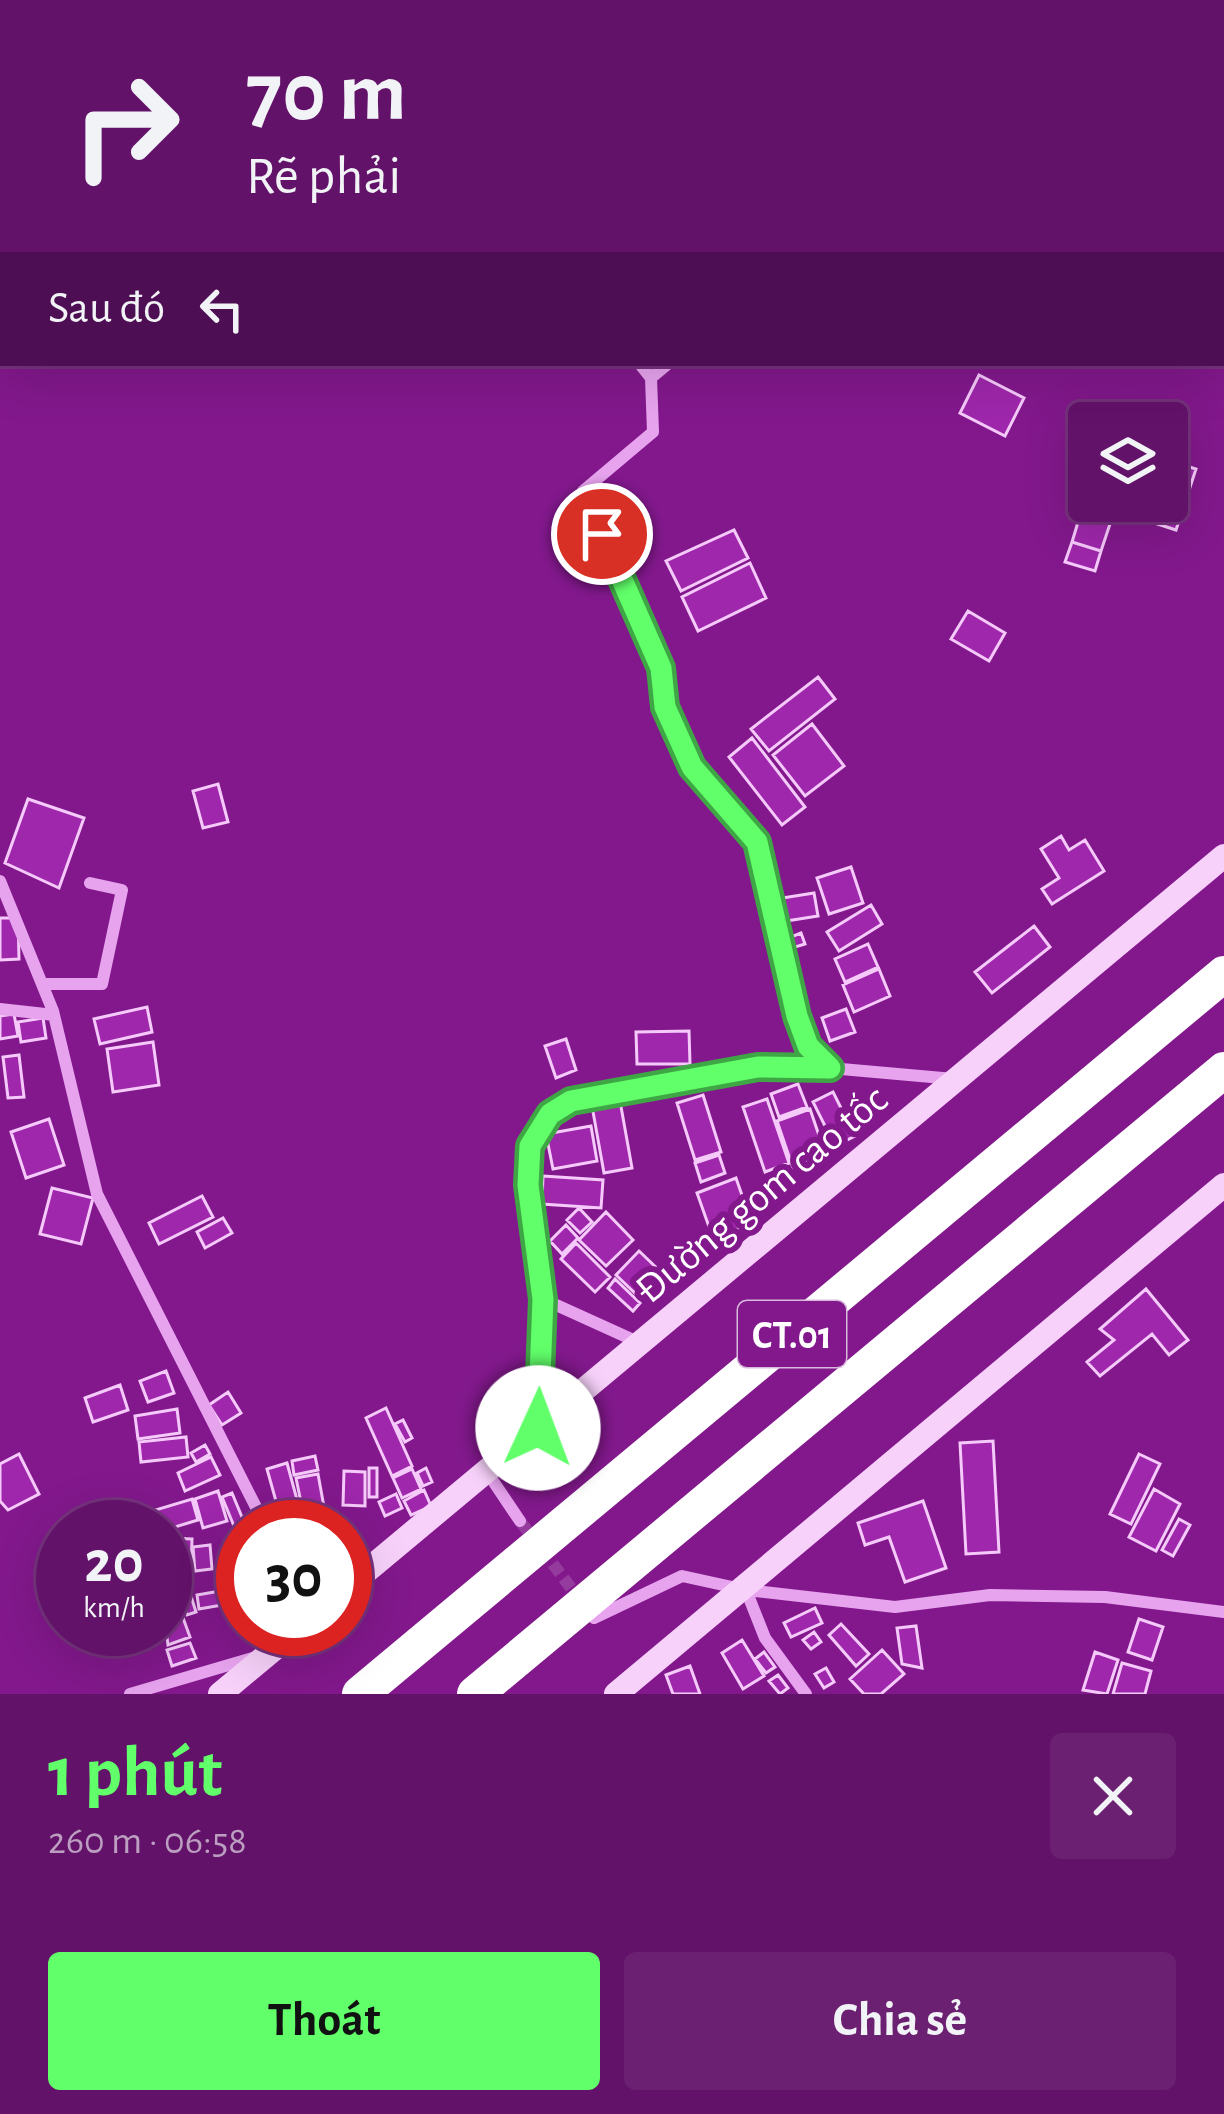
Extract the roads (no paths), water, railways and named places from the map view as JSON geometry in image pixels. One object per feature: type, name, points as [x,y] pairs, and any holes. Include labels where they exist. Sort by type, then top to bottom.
[{"type":"highway","name":"CT.01","points":[[360,1694],[1224,974]]},
{"type":"highway","name":"CT.01","points":[[475,1694],[1224,1070]]},
{"type":"main road","name":"Đường gom cao tốc","points":[[372,1567],[1224,856]]},
{"type":"main road","points":[[616,1694],[746,1591],[1224,1185]]},
{"type":"main road","points":[[220,1694],[266,1656]]},
{"type":"street","points":[[641,366],[651,378],[653,433],[583,491],[661,668],[665,707],[692,767],[757,842],[797,1016],[808,1046],[830,1068]]},
{"type":"street","points":[[651,378],[665,366]]},
{"type":"street","points":[[0,881],[54,1015],[97,1194],[252,1500]]},
{"type":"street","points":[[43,984],[102,984],[122,890],[90,883]]},
{"type":"street","points":[[0,1009],[54,1015]]},
{"type":"street","points":[[538,1428],[543,1299],[528,1185],[530,1146],[550,1114],[571,1101],[740,1070],[830,1068],[957,1079]]},
{"type":"street","points":[[543,1299],[640,1343]]},
{"type":"street","points":[[487,1471],[520,1521]]},
{"type":"street","points":[[594,1618],[682,1576],[746,1591],[895,1607],[990,1595],[1105,1597],[1224,1612]]},
{"type":"street","points":[[746,1591],[765,1638],[806,1694]]},
{"type":"street","points":[[130,1694],[261,1656]]},
{"type":"tunnel","points":[[520,1521],[581,1601]]}]
